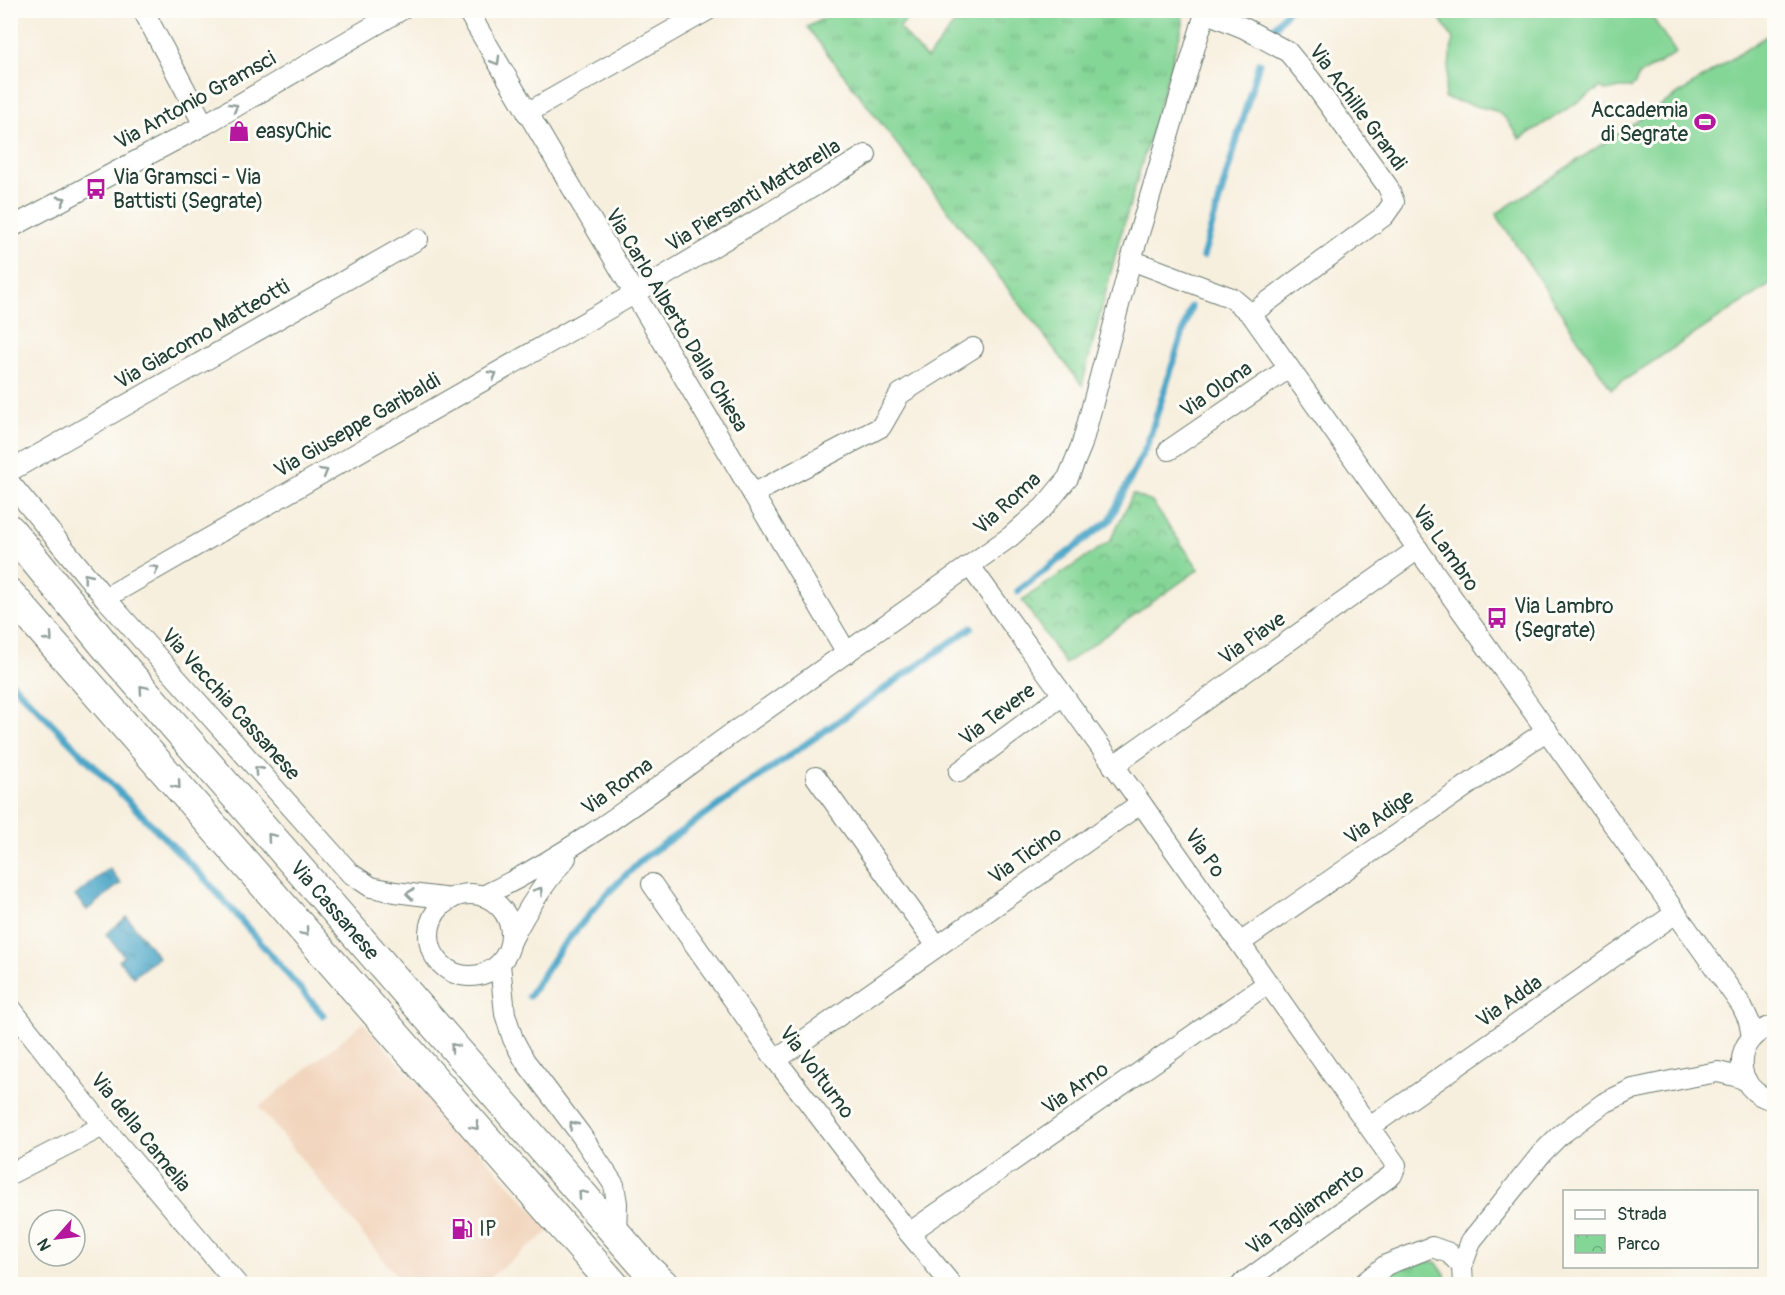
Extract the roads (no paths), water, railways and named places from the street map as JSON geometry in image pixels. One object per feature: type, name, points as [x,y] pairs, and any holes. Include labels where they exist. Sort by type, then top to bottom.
[{"type":"main road","name":"Via Cassanese","points":[[10,530],[112,654],[616,1234],[663,1284]]},
{"type":"main road","name":"Via Cassanese","points":[[10,594],[613,1284]]},
{"type":"street","points":[[142,10],[204,124]]},
{"type":"street","name":"Via Antonio Gramsci","points":[[10,228],[204,124],[401,10]]},
{"type":"street","name":"Via Carlo Alberto Dalla Chiesa","points":[[467,10],[847,653]]},
{"type":"street","points":[[527,113],[708,10]]},
{"type":"street","name":"Via Roma","points":[[483,896],[579,843],[970,566],[1010,537],[1044,507],[1068,478],[1082,444],[1131,260],[1206,10]]},
{"type":"street","name":"Via Achille Grandi","points":[[1211,10],[1217,17],[1244,28],[1288,52],[1311,80],[1388,187],[1394,202],[1384,216],[1251,314]]},
{"type":"street","name":"Via Piersanti Mattarella","points":[[634,294],[866,155]]},
{"type":"street","name":"Via Giacomo Matteotti","points":[[10,471],[418,239]]},
{"type":"street","name":"Via Lambro","points":[[1131,260],[1232,297],[1251,314],[1742,1006],[1749,1021],[1748,1045],[1743,1071],[1746,1080]]},
{"type":"street","name":"Via Giuseppe Garibaldi","points":[[105,598],[634,294]]},
{"type":"street","points":[[753,494],[881,427],[900,394],[974,348]]},
{"type":"street","name":"Via Olona","points":[[1169,450],[1289,368]]},
{"type":"street","name":"Via Vecchia Cassanese","points":[[10,483],[105,598],[350,873],[371,887],[451,899]]},
{"type":"street","name":"Via Piave","points":[[1113,766],[1418,549]]},
{"type":"street","name":"Via Po","points":[[970,566],[1064,694],[1370,1127],[1396,1165],[1395,1171]]},
{"type":"street","name":"Via Tevere","points":[[960,772],[1064,694]]},
{"type":"street","name":"Via Adige","points":[[1239,943],[1547,730]]},
{"type":"street","points":[[816,777],[937,946]]},
{"type":"street","name":"Via Ticino","points":[[776,1060],[1141,803]]},
{"type":"street","name":"Via Roma","points":[[511,942],[531,903],[550,875],[579,843]]},
{"type":"street","name":"Via Volturno","points":[[652,884],[776,1060],[951,1284]]},
{"type":"street","points":[[461,895],[483,896],[502,909],[511,930],[511,942],[500,964],[489,972],[475,976],[461,975],[448,970],[438,961],[429,934],[432,920],[440,908],[451,899],[461,895]]},
{"type":"street","name":"Via Adda","points":[[1370,1127],[1676,913]]},
{"type":"street","points":[[500,964],[505,1014],[513,1039],[525,1061],[581,1135],[614,1185],[617,1203],[616,1234]]},
{"type":"street","name":"Via Arno","points":[[909,1233],[1268,983]]},
{"type":"street","name":"Via della Camelia","points":[[10,1006],[103,1126],[237,1284]]},
{"type":"street","name":"Via Lambro","points":[[1742,1006],[1754,1017],[1774,1026]]},
{"type":"street","points":[[1363,1284],[1386,1265],[1432,1247],[1458,1268],[1471,1241],[1542,1153],[1559,1136],[1604,1103],[1633,1089],[1658,1082],[1718,1072],[1730,1065],[1762,1030],[1774,1026]]},
{"type":"street","points":[[1718,1072],[1746,1080],[1754,1090],[1774,1100]]},
{"type":"street","points":[[10,1174],[103,1126]]},
{"type":"street","name":"Via Tagliamento","points":[[1242,1284],[1395,1171]]},
{"type":"water","points":[[109,868],[121,883],[87,910],[75,896]]},
{"type":"water","points":[[127,917],[158,957],[133,977],[119,960],[124,956],[106,934]]},
{"type":"waterway","points":[[1275,27],[1288,10]]},
{"type":"waterway","points":[[1203,256],[1259,63]]},
{"type":"waterway","points":[[1018,591],[1110,520],[1147,445],[1191,307]]},
{"type":"waterway","points":[[529,996],[560,949],[605,896],[642,859],[971,628]]},
{"type":"waterway","points":[[10,681],[207,881],[323,1015]]},
{"type":"place","name":"Accademia di Segrate","points":[[1705,122]]},
{"type":"place","name":"easyChic","points":[[239,131]]},
{"type":"place","name":"Via Gramsci - Via Battisti (Segrate)","points":[[96,189]]},
{"type":"place","name":"Via Lambro (Segrate)","points":[[1497,618]]},
{"type":"place","name":"IP","points":[[462,1229]]}]
